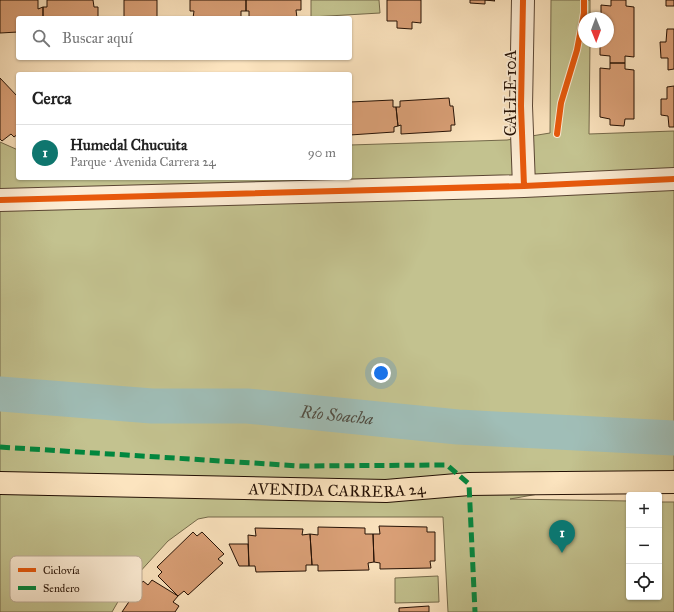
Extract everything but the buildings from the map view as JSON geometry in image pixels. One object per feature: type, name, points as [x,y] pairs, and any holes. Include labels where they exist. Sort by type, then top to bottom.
[{"type":"main road","name":"AVENIDA CARRERA 24","points":[[0,483],[386,490],[469,484],[674,482]]},
{"type":"street","name":"CALLE 10A","points":[[523,0],[514,70],[522,106],[524,186]]},
{"type":"street","points":[[0,200],[524,186],[674,179]]},
{"type":"shaded area","points":[[311,0],[379,0],[380,13],[311,16]]},
{"type":"shaded area","points":[[551,0],[590,0],[590,12],[578,12],[578,48],[590,48],[589,134],[674,131],[674,470],[510,499],[626,501],[626,600],[662,600],[662,502],[674,502],[674,612],[448,612],[443,517],[208,517],[198,519],[168,541],[142,570],[142,556],[10,556],[10,602],[118,602],[112,612],[0,612],[0,142],[16,149],[16,180],[352,180],[352,145],[507,140],[550,133]]},
{"type":"shaded area","points":[[438,576],[439,602],[395,603],[395,578]]},
{"type":"waterway","name":"Río Soacha","points":[[0,394],[152,406],[247,406],[458,427],[674,438]]},
{"type":"marked path","points":[[0,447],[300,466],[447,465],[469,484],[475,612]]},
{"type":"cycle path","points":[[523,0],[521,106],[524,186]]},
{"type":"cycle path","points":[[557,134],[561,103],[577,50],[584,13],[584,0]]},
{"type":"cycle path","points":[[0,200],[524,186],[674,179]]},
{"type":"place","name":"Humedal Chucuita","points":[[562,553]]}]
